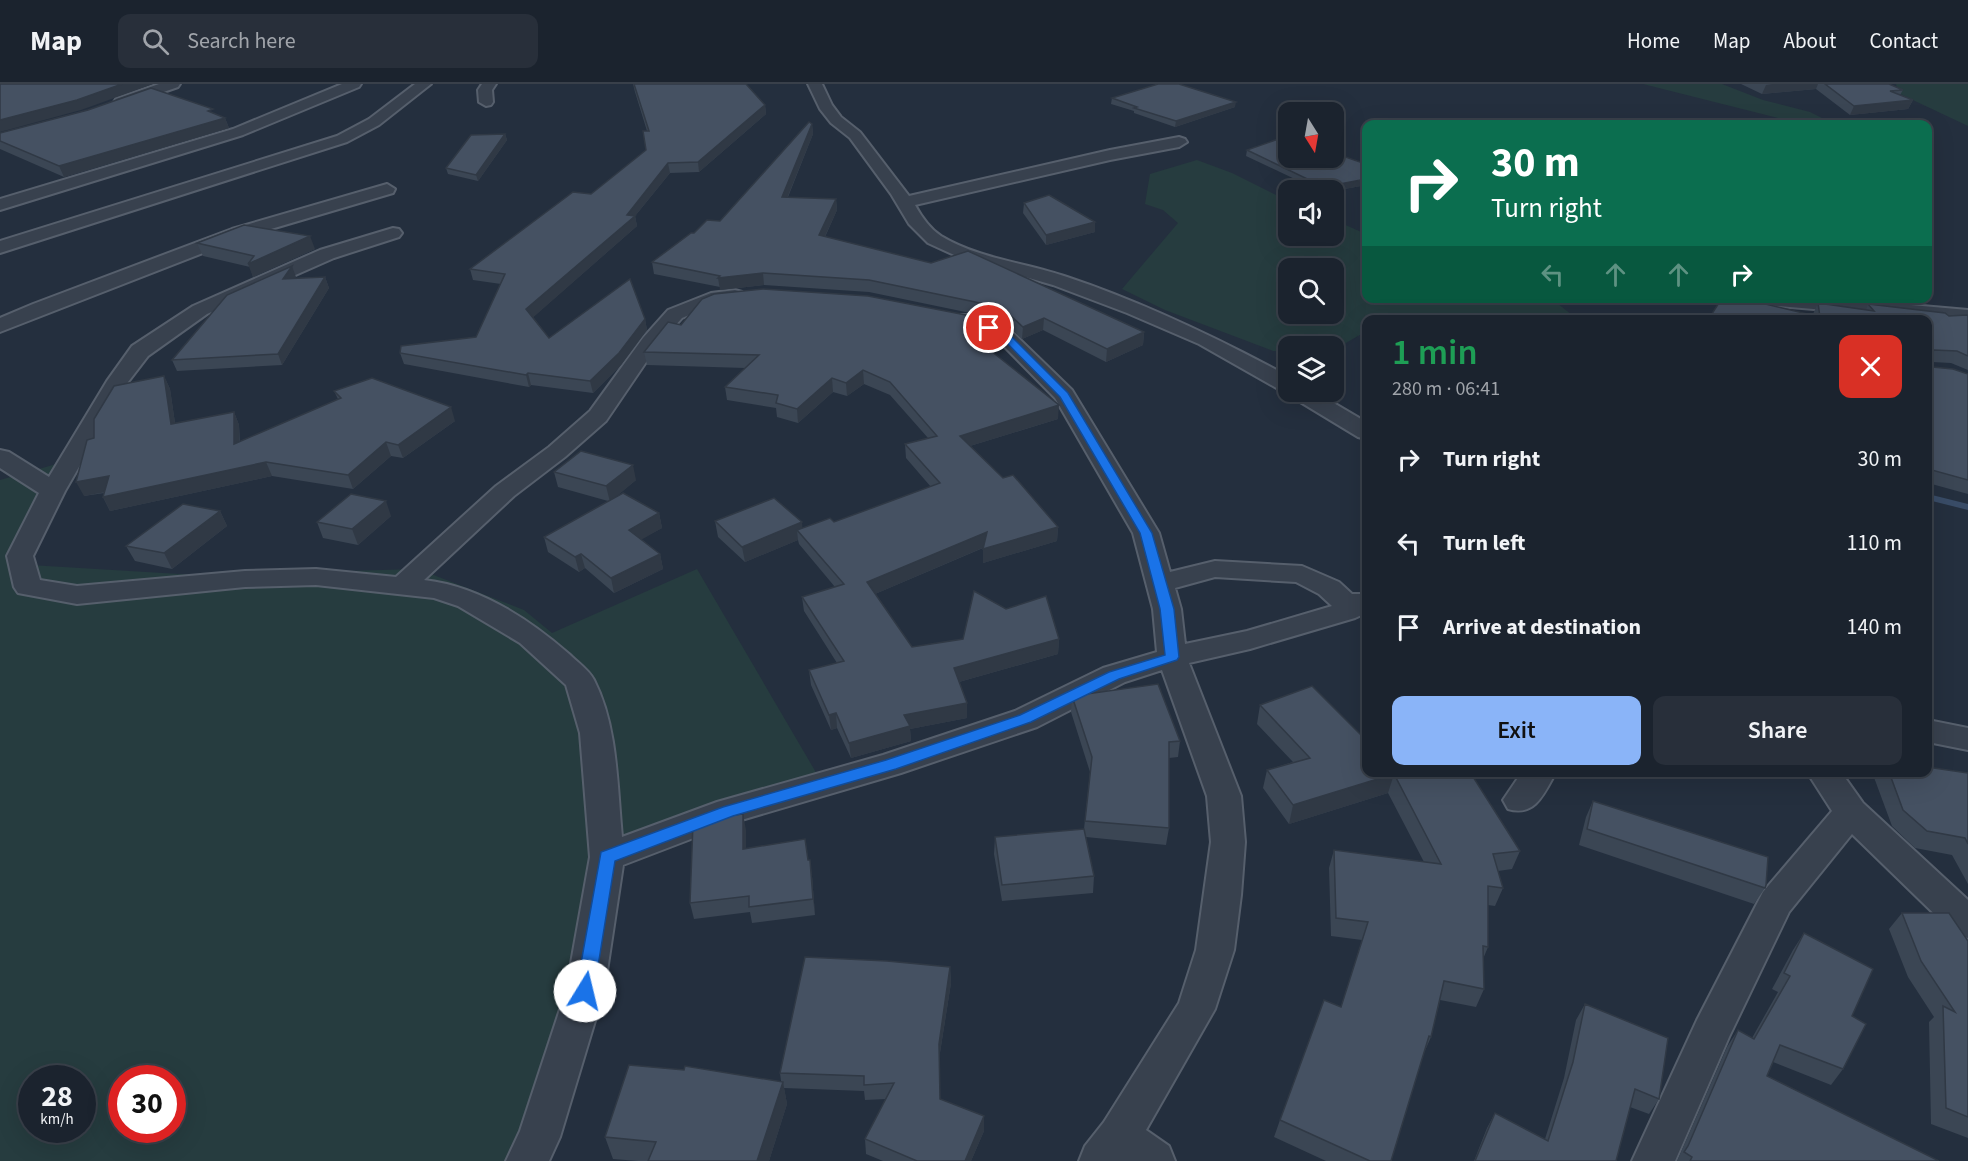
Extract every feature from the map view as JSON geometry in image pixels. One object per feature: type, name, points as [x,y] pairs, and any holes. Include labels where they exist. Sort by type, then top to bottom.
[{"type":"street","points":[[108,107],[173,84]]},
{"type":"street","points":[[0,204],[238,132],[354,84]]},
{"type":"street","points":[[0,247],[342,139],[374,122],[424,84]]},
{"type":"street","points":[[486,102],[485,90],[489,84]]},
{"type":"street","points":[[815,84],[825,106],[836,120],[855,135],[915,220],[934,239],[969,255],[1060,281],[1134,309],[1206,340],[1278,380]]},
{"type":"street","points":[[904,202],[1110,155],[1179,142]]},
{"type":"street","points":[[0,326],[40,308],[256,226],[387,189]]},
{"type":"street","points":[[393,233],[327,254],[200,310],[140,351],[118,381],[53,491],[20,556],[28,587],[77,595],[245,579],[316,577],[437,590],[468,600],[530,636],[580,681],[596,733],[607,857],[585,991],[539,1137],[527,1161]]},
{"type":"street","points":[[402,586],[505,491],[557,452],[598,416],[650,342],[675,314],[711,298],[754,294]]},
{"type":"street","points":[[1813,303],[1968,316]]},
{"type":"street","points":[[939,314],[973,321],[1004,335],[1064,395],[1146,533],[1167,609],[1172,657],[1224,796],[1228,842],[1223,895],[1215,950],[1196,1009],[1109,1149],[1154,1161]]},
{"type":"street","points":[[1316,402],[1362,430]]},
{"type":"street","points":[[0,457],[53,491]]},
{"type":"street","points":[[1160,583],[1215,569],[1302,574],[1329,588],[1345,603],[1362,603]]},
{"type":"street","points":[[607,857],[729,812],[890,765],[1026,718],[1114,675],[1172,657],[1250,640],[1345,612],[1362,605]]},
{"type":"street","points":[[1932,732],[1968,739]]},
{"type":"street","points":[[1520,800],[1536,777]]},
{"type":"street","points":[[1827,777],[1851,812],[1968,923]]},
{"type":"street","points":[[1653,1161],[1711,1032],[1776,902],[1851,812]]},
{"type":"green space","points":[[1643,84],[1722,84],[1763,100],[1810,112],[1826,120],[1786,120]]},
{"type":"green space","points":[[1896,84],[1968,84],[1968,126],[1898,93]]},
{"type":"green space","points":[[1197,160],[1232,173],[1278,196],[1278,246],[1344,246],[1344,224],[1362,232],[1362,303],[1557,303],[1572,315],[1362,315],[1362,334],[1344,344],[1344,336],[1278,336],[1278,351],[1273,351],[1165,310],[1122,289],[1178,223],[1163,210],[1145,204],[1150,174]]},
{"type":"green space","points":[[74,459],[30,565],[196,575],[418,569],[524,610],[552,633],[697,569],[828,793],[614,847],[511,1161],[0,1161],[0,480]]},
{"type":"building","points":[[0,84],[122,84],[77,100],[0,120]]},
{"type":"building","points":[[634,84],[746,84],[765,105],[698,162],[668,163],[627,215],[635,216],[526,309],[549,338],[630,279],[645,319],[619,353],[590,381],[528,373],[526,375],[400,353],[401,346],[476,337],[505,274],[470,269],[573,192],[591,194],[646,150],[643,131],[649,131]]},
{"type":"building","points":[[1158,84],[1179,84],[1236,102],[1176,121],[1134,108],[1137,107],[1112,98]]},
{"type":"building","points":[[1825,84],[1889,84],[1903,90],[1890,91],[1913,100],[1854,106]]},
{"type":"building","points":[[151,88],[213,109],[208,111],[225,118],[59,166],[0,141],[0,133],[88,110]]},
{"type":"building","points":[[809,122],[812,124],[782,197],[836,199],[819,235],[931,263],[968,251],[1144,332],[1107,349],[1044,318],[1023,327],[1012,317],[980,303],[869,280],[763,273],[718,278],[720,276],[652,262],[694,233],[707,220],[720,221]]},
{"type":"building","points":[[505,134],[476,175],[446,168],[471,135]]},
{"type":"building","points":[[1278,139],[1278,165],[1247,150]]},
{"type":"building","points":[[1344,156],[1362,163],[1362,180],[1344,183],[1344,180],[1309,180],[1284,168],[1344,168]]},
{"type":"building","points":[[1049,195],[1095,222],[1046,235],[1024,203]]},
{"type":"building","points":[[244,225],[310,236],[248,264],[254,256],[197,243]]},
{"type":"building","points":[[292,266],[283,279],[325,277],[278,354],[172,360],[227,295]]},
{"type":"building","points":[[763,289],[868,296],[966,315],[996,328],[1002,335],[981,343],[1059,405],[960,436],[1003,478],[1013,475],[1058,527],[983,549],[987,532],[867,582],[912,647],[963,639],[974,591],[1006,609],[1046,596],[1059,639],[954,668],[967,703],[904,715],[910,726],[849,743],[836,713],[829,715],[809,670],[844,661],[802,597],[844,584],[797,530],[830,518],[834,522],[940,483],[905,444],[937,436],[890,382],[863,370],[846,383],[832,378],[797,409],[776,403],[778,395],[725,387],[759,355],[644,352],[668,322],[681,325],[702,299],[714,294]]},
{"type":"building","points":[[1719,303],[1761,303],[1812,315],[1711,315]]},
{"type":"building","points":[[1818,303],[1874,311],[1868,304],[1945,313],[1949,316],[1967,315],[1968,356],[1957,351],[1934,350],[1932,353],[1932,315],[1820,315]]},
{"type":"building","points":[[1932,353],[1933,367],[1953,369],[1968,374],[1968,480],[1932,470]]},
{"type":"building","points":[[164,376],[171,424],[234,412],[234,444],[341,398],[334,391],[372,378],[451,407],[398,445],[386,442],[348,475],[266,462],[103,497],[109,476],[76,482],[87,440],[94,438],[94,419],[114,386]]},
{"type":"building","points":[[581,451],[633,465],[606,486],[554,472]]},
{"type":"building","points":[[623,493],[659,513],[629,530],[660,554],[611,578],[581,554],[575,557],[544,537]]},
{"type":"building","points":[[351,494],[386,501],[352,529],[317,522]]},
{"type":"building","points":[[774,498],[802,522],[742,547],[715,521]]},
{"type":"building","points":[[183,504],[220,511],[164,553],[126,546]]},
{"type":"building","points":[[1158,684],[1180,741],[1169,742],[1169,828],[1085,821],[1092,757],[1072,696]]},
{"type":"building","points":[[1312,686],[1362,736],[1362,777],[1384,777],[1293,805],[1267,770],[1310,758],[1260,705]]},
{"type":"building","points":[[1932,765],[1934,768],[1968,773],[1968,844],[1965,838],[1927,831],[1903,810],[1891,777],[1932,777]]},
{"type":"building","points":[[1396,777],[1473,777],[1520,851],[1493,854],[1503,888],[1488,886],[1488,947],[1483,946],[1484,989],[1444,981],[1431,1037],[1429,1036],[1391,1161],[1370,1161],[1280,1120],[1324,1000],[1341,1007],[1368,922],[1336,918],[1334,850],[1441,864]]},
{"type":"building","points":[[1593,801],[1768,857],[1765,888],[1587,829]]},
{"type":"building","points":[[743,814],[743,849],[805,839],[808,860],[810,860],[813,899],[749,907],[749,896],[690,903],[693,823],[708,818]]},
{"type":"building","points":[[1084,829],[1094,876],[1002,885],[995,837]]},
{"type":"building","points":[[1902,913],[1949,913],[1968,941],[1968,1117],[1946,1108],[1943,1006],[1955,1012],[1921,961]]},
{"type":"building","points":[[1804,933],[1873,969],[1852,1016],[1866,1024],[1843,1069],[1780,1045],[1767,1076],[1939,1161],[1690,1161],[1692,1157],[1684,1152],[1738,1030],[1754,1039],[1790,976],[1784,973]]},
{"type":"building","points":[[805,957],[950,967],[939,1044],[940,1099],[984,1116],[965,1161],[917,1161],[865,1139],[894,1083],[864,1085],[864,1076],[780,1073]]},
{"type":"building","points":[[1585,1004],[1668,1038],[1659,1099],[1635,1089],[1616,1161],[1475,1161],[1495,1113],[1548,1141],[1573,1062]]},
{"type":"building","points":[[629,1065],[684,1070],[685,1066],[783,1082],[757,1161],[648,1161],[656,1142],[605,1137]]},
{"type":"waterway","points":[[1932,498],[1968,507]]},
{"type":"route","points":[[585,991],[607,857],[729,812],[890,765],[1026,718],[1114,675],[1172,657],[1167,609],[1146,533],[1064,395],[1004,335],[989,328]]}]
